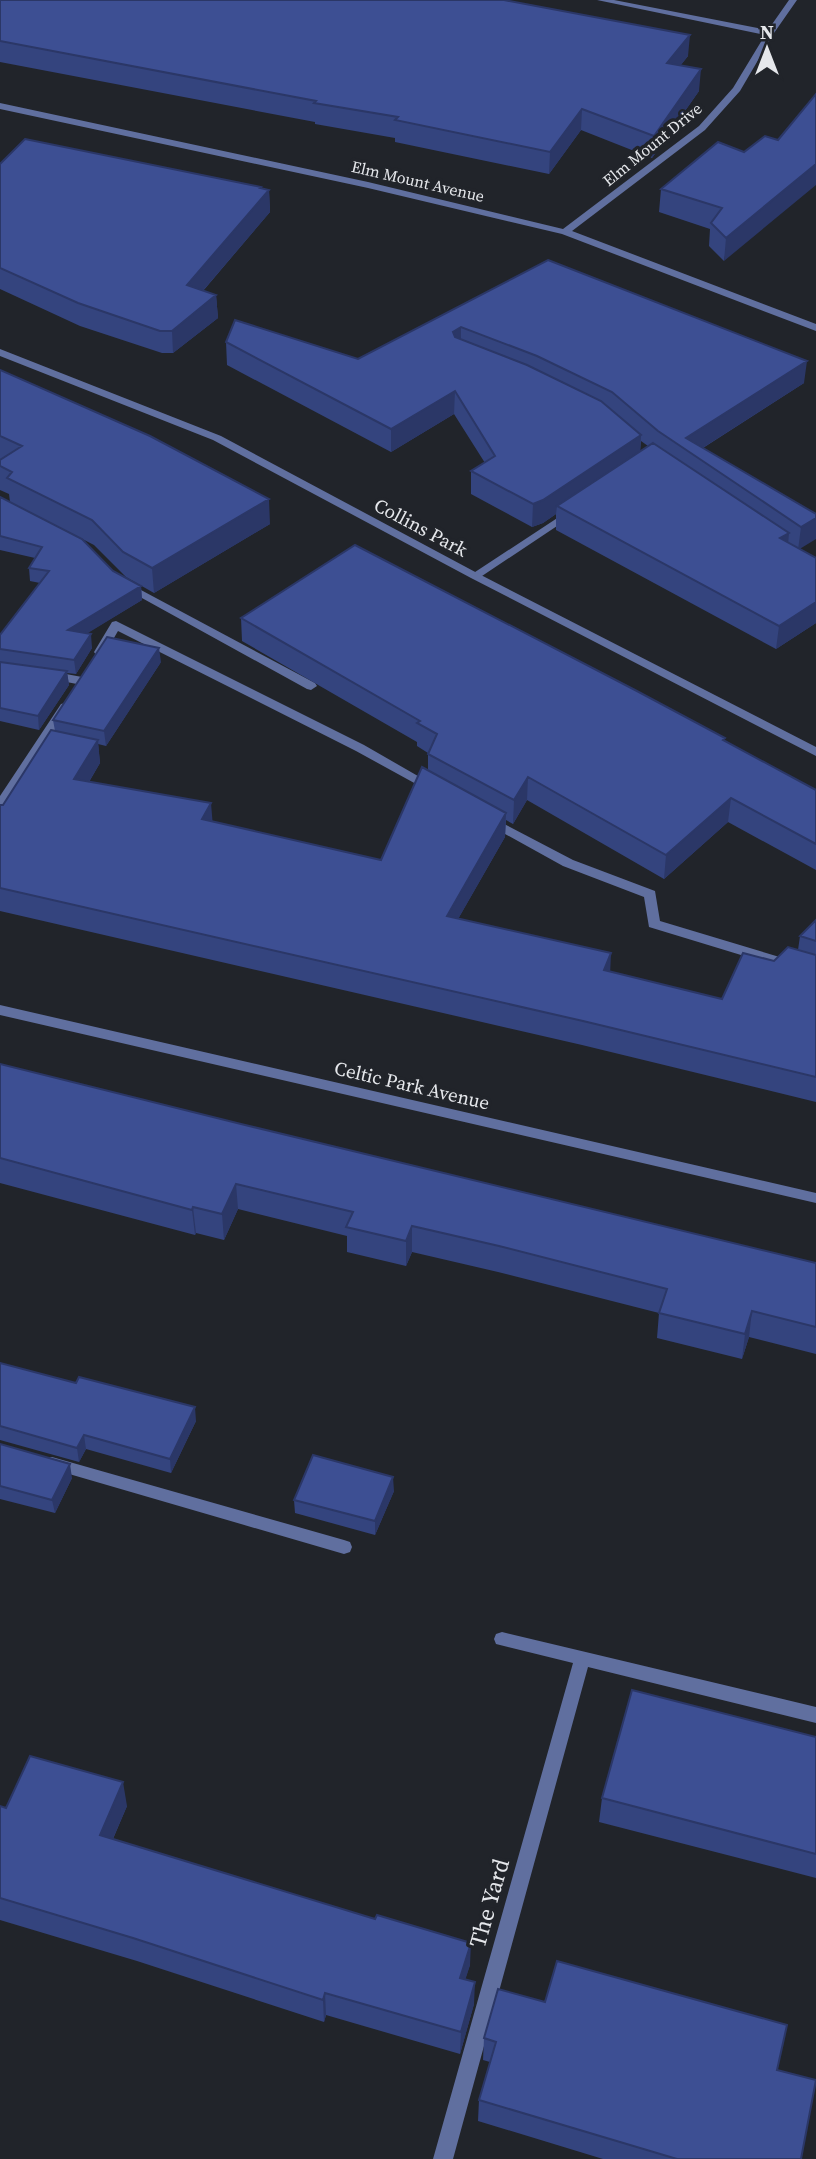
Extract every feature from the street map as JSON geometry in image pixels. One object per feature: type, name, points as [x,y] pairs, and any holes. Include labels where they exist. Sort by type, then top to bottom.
[{"type":"street","points":[[601,0],[770,33]]},
{"type":"street","name":"Elm Mount Drive","points":[[565,232],[702,128],[737,89],[793,0]]},
{"type":"street","name":"Elm Mount Avenue","points":[[0,106],[368,185],[565,232],[816,328]]},
{"type":"street","name":"Collins Park","points":[[0,352],[217,438],[475,576],[816,752]]},
{"type":"street","points":[[475,576],[585,502]]},
{"type":"street","points":[[112,573],[120,582],[311,686]]},
{"type":"street","points":[[0,806],[116,625],[348,742],[446,796]]},
{"type":"street","points":[[34,673],[89,669]]},
{"type":"street","points":[[482,816],[568,863],[650,894],[654,924],[816,973]]},
{"type":"street","name":"Celtic Park Avenue","points":[[0,1010],[816,1198]]},
{"type":"street","points":[[40,1459],[344,1547]]},
{"type":"street","points":[[502,1639],[816,1715]]},
{"type":"street","name":"The Yard","points":[[443,2159],[582,1660]]},
{"type":"building","points":[[0,0],[504,0],[690,35],[667,63],[701,69],[654,136],[582,109],[550,152],[395,120],[398,117],[0,41]]},
{"type":"building","points":[[816,94],[816,164],[726,238],[711,223],[722,208],[661,189],[718,142],[744,152],[765,136],[778,140]]},
{"type":"building","points":[[25,139],[269,190],[187,285],[216,295],[172,331],[160,331],[78,303],[0,268],[0,164]]},
{"type":"building","points":[[548,260],[807,361],[686,438],[816,514],[816,518],[801,527],[658,431],[612,392],[537,356],[461,327],[453,332],[455,337],[527,365],[601,401],[641,435],[533,504],[471,471],[495,456],[455,391],[391,429],[226,342],[235,320],[358,359]]},
{"type":"building","points":[[0,370],[150,436],[269,499],[152,568],[123,552],[92,520],[7,478],[12,472],[0,466],[0,460],[22,446],[0,436]]},
{"type":"building","points":[[653,443],[789,533],[780,538],[816,558],[816,602],[779,626],[557,506]]},
{"type":"building","points":[[0,497],[82,539],[113,571],[141,586],[68,630],[91,634],[74,660],[0,649],[0,635],[49,571],[29,568],[42,547],[0,536]]},
{"type":"building","points":[[355,545],[635,690],[816,790],[816,844],[731,798],[666,855],[528,777],[514,800],[428,754],[437,734],[417,723],[420,721],[241,618]]},
{"type":"building","points":[[107,637],[159,648],[104,731],[53,720]]},
{"type":"building","points":[[0,662],[67,671],[38,716],[0,708]]},
{"type":"building","points":[[51,730],[98,740],[74,779],[211,803],[202,819],[381,860],[422,767],[506,813],[447,916],[611,953],[604,970],[722,999],[743,953],[774,961],[788,947],[816,955],[816,1077],[0,888],[0,805],[3,805]]},
{"type":"building","points":[[816,920],[816,941],[800,936]]},
{"type":"building","points":[[0,1064],[816,1263],[816,1327],[752,1311],[745,1334],[659,1313],[667,1289],[412,1226],[406,1241],[346,1227],[353,1212],[236,1184],[222,1214],[193,1207],[192,1210],[0,1158]]},
{"type":"building","points":[[0,1363],[76,1383],[79,1377],[195,1407],[170,1459],[84,1435],[77,1448],[0,1426]]},
{"type":"building","points":[[0,1444],[70,1464],[52,1500],[0,1486]]},
{"type":"building","points":[[313,1455],[393,1477],[375,1521],[294,1500]]},
{"type":"building","points":[[632,1690],[816,1737],[816,1854],[602,1798]]},
{"type":"building","points":[[30,1756],[123,1782],[100,1835],[375,1919],[377,1915],[471,1943],[460,1978],[475,1982],[461,2032],[325,1993],[323,2000],[0,1898],[0,1806],[6,1808]]},
{"type":"building","points":[[557,1961],[787,2025],[777,2070],[816,2080],[801,2159],[677,2159],[479,2100],[496,2042],[484,2038],[498,1989],[545,2002]]}]
